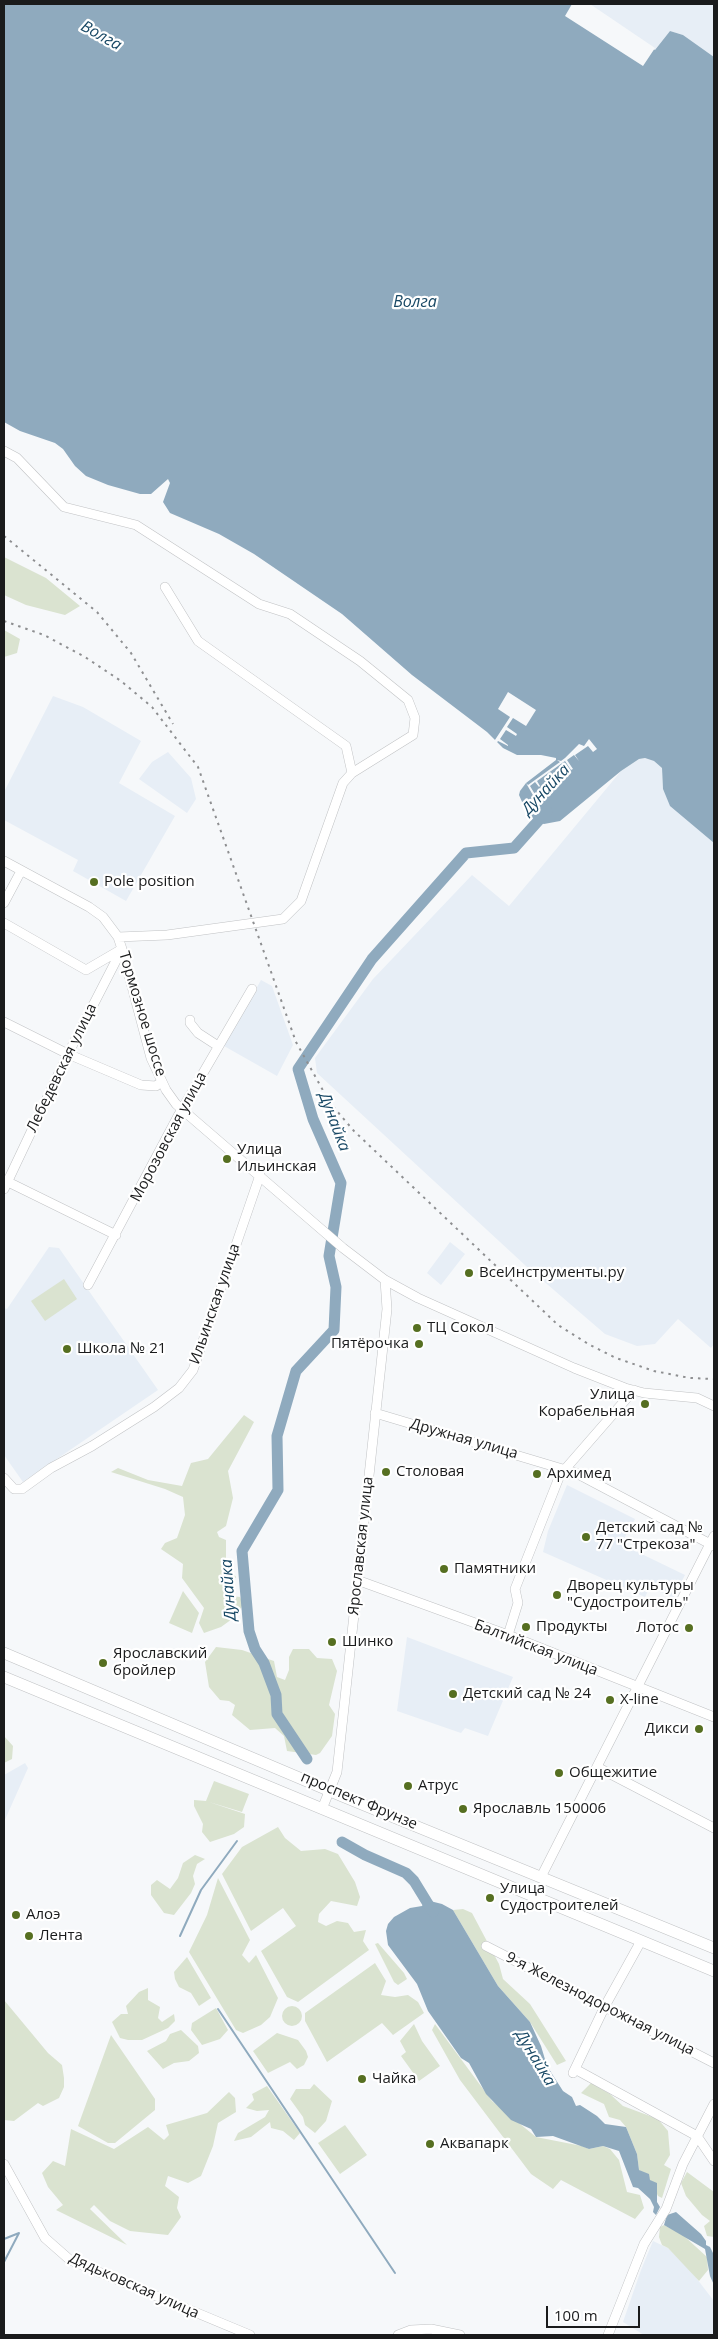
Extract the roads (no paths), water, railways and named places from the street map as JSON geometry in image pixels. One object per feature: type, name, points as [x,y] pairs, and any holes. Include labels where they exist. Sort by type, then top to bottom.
[{"type":"main road","name":"проспект Фрунзе","points":[[4,1653],[714,1948]]},
{"type":"main road","name":"проспект Фрунзе","points":[[4,1677],[714,1971]]},
{"type":"street","points":[[4,451],[17,458],[64,507],[136,525],[258,604],[290,614],[360,661],[408,700],[415,718],[413,736],[352,773],[343,783],[301,901],[283,919],[167,935],[140,934],[118,937]]},
{"type":"street","points":[[165,587],[198,641],[346,746],[352,773]]},
{"type":"street","name":"Тормозное шоссе","points":[[4,861],[89,907],[103,917],[118,937],[149,1051],[161,1082],[183,1110],[343,1248],[385,1280],[418,1298],[574,1368],[634,1390],[696,1398],[714,1406]]},
{"type":"street","points":[[4,903],[20,871]]},
{"type":"street","points":[[4,923],[86,970],[122,949]]},
{"type":"street","name":"Лебедевская улица","points":[[5,1184],[68,1054],[122,949]]},
{"type":"street","name":"Морозовская улица","points":[[88,1285],[218,1046],[252,989]]},
{"type":"street","points":[[190,1020],[190,1023],[198,1033],[218,1046]]},
{"type":"street","points":[[4,1022],[68,1054],[141,1085],[156,1086],[161,1082]]},
{"type":"street","name":"Ильинская улица","points":[[4,1478],[14,1489],[22,1489],[51,1468],[92,1446],[154,1407],[179,1388],[193,1370],[260,1175]]},
{"type":"street","points":[[5,1184],[116,1235]]},
{"type":"street","name":"Ярославская улица","points":[[322,1809],[337,1772],[387,1309],[385,1280]]},
{"type":"street","points":[[508,1636],[518,1603],[515,1589],[560,1475],[634,1390]]},
{"type":"street","name":"Дружная улица","points":[[375,1412],[576,1473],[713,1542]]},
{"type":"street","points":[[541,1876],[713,1542]]},
{"type":"street","name":"Балтийская улица","points":[[358,1580],[508,1636],[714,1717]]},
{"type":"street","points":[[597,1767],[714,1828]]},
{"type":"street","points":[[641,1940],[605,2006],[574,2071],[697,2136],[714,2161]]},
{"type":"street","name":"9-я Железнодорожная улица","points":[[486,1946],[714,2062]]},
{"type":"street","points":[[608,2335],[644,2244],[666,2208],[683,2164],[714,2104]]},
{"type":"street","name":"Дядьковская улица","points":[[4,2164],[45,2238],[70,2260],[250,2335]]},
{"type":"street","points":[[398,2335],[411,2330],[431,2329],[460,2335]]},
{"type":"water","name":"Волга","points":[[4,4],[585,4],[655,50],[670,31],[683,35],[714,57],[714,843],[670,806],[663,789],[662,768],[654,761],[645,758],[639,759],[621,771],[560,821],[544,824],[537,822],[527,813],[519,795],[520,791],[526,783],[556,760],[556,758],[541,755],[517,755],[503,748],[487,732],[412,675],[342,614],[254,554],[219,534],[170,513],[163,502],[170,483],[168,479],[151,494],[140,494],[108,485],[86,476],[75,466],[63,449],[55,443],[20,431],[4,422]]},
{"type":"water","points":[[426,1900],[442,1904],[453,1910],[498,1986],[530,2022],[541,2046],[547,2066],[563,2091],[572,2097],[576,2106],[580,2105],[597,2116],[605,2124],[626,2127],[637,2154],[639,2170],[649,2174],[650,2180],[657,2183],[657,2202],[660,2207],[656,2215],[653,2212],[654,2207],[650,2199],[638,2188],[633,2187],[619,2151],[603,2146],[589,2149],[553,2136],[536,2137],[531,2129],[511,2120],[486,2094],[469,2063],[461,2058],[428,2011],[417,1984],[388,1945],[386,1931],[388,1924],[394,1917],[410,1908],[422,1906]]},
{"type":"water","points":[[676,2212],[701,2234],[706,2241],[706,2245],[710,2247],[714,2255],[714,2285],[710,2276],[705,2249],[664,2225],[667,2215]]},
{"type":"waterway","name":"Дунайка","points":[[307,1759],[277,1714],[276,1695],[249,1631],[242,1551],[278,1490],[277,1436],[296,1371],[334,1330],[336,1287],[329,1256],[341,1183],[313,1119],[298,1069],[372,959],[466,853],[514,848],[547,811]]},
{"type":"waterway","points":[[180,1936],[201,1890],[237,1841]]},
{"type":"waterway","name":"Дунайка","points":[[342,1842],[365,1855],[406,1873],[414,1881],[433,1912]]},
{"type":"waterway","points":[[218,2009],[395,2273]]},
{"type":"waterway","points":[[4,2239],[19,2233],[4,2262]]},
{"type":"railway","points":[[4,536],[97,612],[131,653],[173,724]]},
{"type":"railway","points":[[4,621],[44,635],[85,657],[121,681],[152,707],[198,767],[296,1042],[330,1103],[354,1131],[558,1325],[590,1345],[616,1358],[654,1371],[690,1378],[714,1379]]},
{"type":"place","name":"Pole position","points":[[94,882]]},
{"type":"place","name":"Улица Ильинская","points":[[227,1159]]},
{"type":"place","name":"ВсеИнструменты.ру","points":[[469,1273]]},
{"type":"place","name":"ТЦ Сокол","points":[[417,1328]]},
{"type":"place","name":"Пятёрочка","points":[[419,1344]]},
{"type":"place","name":"Школа № 21","points":[[67,1349]]},
{"type":"place","name":"Улица Корабельная","points":[[645,1404]]},
{"type":"place","name":"Столовая","points":[[386,1472]]},
{"type":"place","name":"Архимед","points":[[537,1474]]},
{"type":"place","name":"Детский сад № 77 \"Стрекоза\"","points":[[586,1537]]},
{"type":"place","name":"Памятники","points":[[444,1569]]},
{"type":"place","name":"Дворец культуры \"Судостроитель\"","points":[[557,1595]]},
{"type":"place","name":"Продукты","points":[[526,1627]]},
{"type":"place","name":"Лотос","points":[[689,1628]]},
{"type":"place","name":"Шинко","points":[[332,1642]]},
{"type":"place","name":"Ярославский бройлер","points":[[103,1663]]},
{"type":"place","name":"Детский сад № 24","points":[[453,1694]]},
{"type":"place","name":"X-line","points":[[610,1700]]},
{"type":"place","name":"Дикси","points":[[699,1729]]},
{"type":"place","name":"Общежитие","points":[[559,1773]]},
{"type":"place","name":"Атрус","points":[[408,1786]]},
{"type":"place","name":"Ярославль 150006","points":[[463,1809]]},
{"type":"place","name":"Улица Судостроителей","points":[[490,1898]]},
{"type":"place","name":"Алоэ","points":[[16,1915]]},
{"type":"place","name":"Лента","points":[[29,1936]]},
{"type":"place","name":"Чайка","points":[[362,2079]]},
{"type":"place","name":"Аквапарк","points":[[430,2144]]}]
